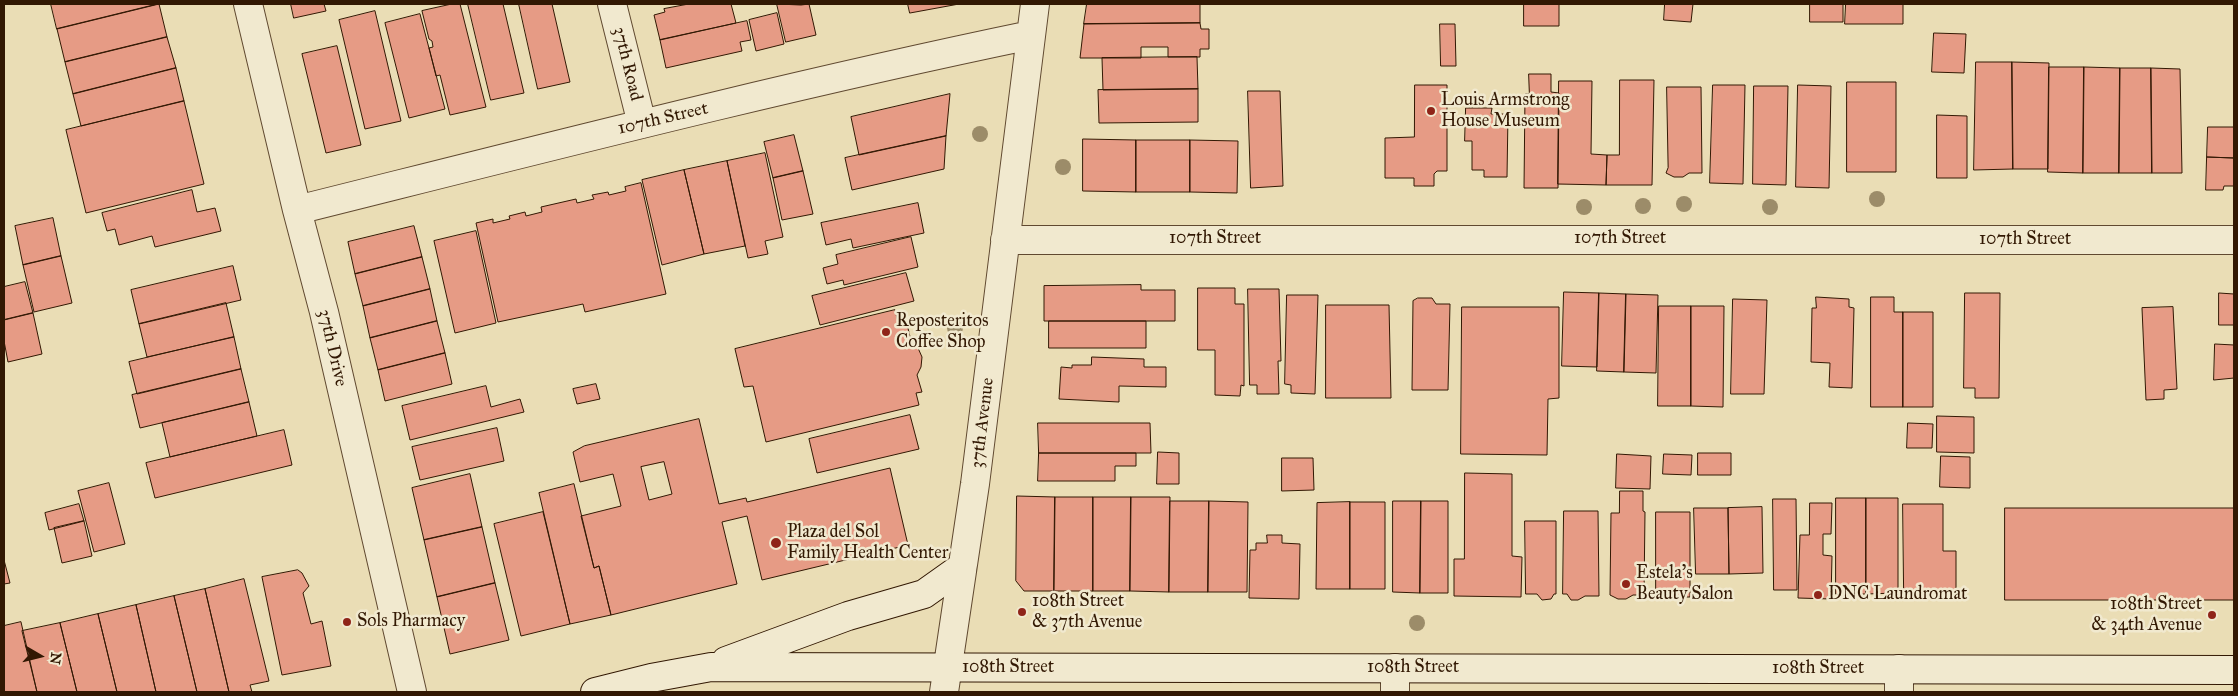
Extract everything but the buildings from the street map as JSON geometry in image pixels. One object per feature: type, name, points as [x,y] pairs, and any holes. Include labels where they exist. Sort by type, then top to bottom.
[{"type":"street","name":"37th Drive","points":[[248,4],[297,210],[324,312],[412,692]]},
{"type":"street","name":"37th Road","points":[[612,4],[642,124]]},
{"type":"street","name":"37th Avenue","points":[[946,680],[975,484],[1035,4]]},
{"type":"street","name":"107th Street","points":[[297,210],[642,124],[960,49],[1031,35]]},
{"type":"street","name":"107th Street","points":[[1005,240],[2234,240]]},
{"type":"street","points":[[711,667],[848,616],[924,594],[962,567]]},
{"type":"street","name":"108th Street","points":[[595,692],[651,678],[711,667],[946,680],[1899,681],[2234,670]]},
{"type":"place","name":"Louis Armstrong House Museum","points":[[1431,111]]},
{"type":"place","name":"Reposteritos Coffee Shop","points":[[886,332]]},
{"type":"place","name":"Plaza del Sol Family Health Center","points":[[776,543]]},
{"type":"place","name":"Estela's Beauty Salon","points":[[1626,584]]},
{"type":"place","name":"DNC Laundromat","points":[[1818,595]]},
{"type":"place","name":"108th Street & 37th Avenue","points":[[1022,612]]},
{"type":"place","name":"108th Street & 34th Avenue","points":[[2212,615]]},
{"type":"place","name":"Sols Pharmacy","points":[[347,622]]}]
